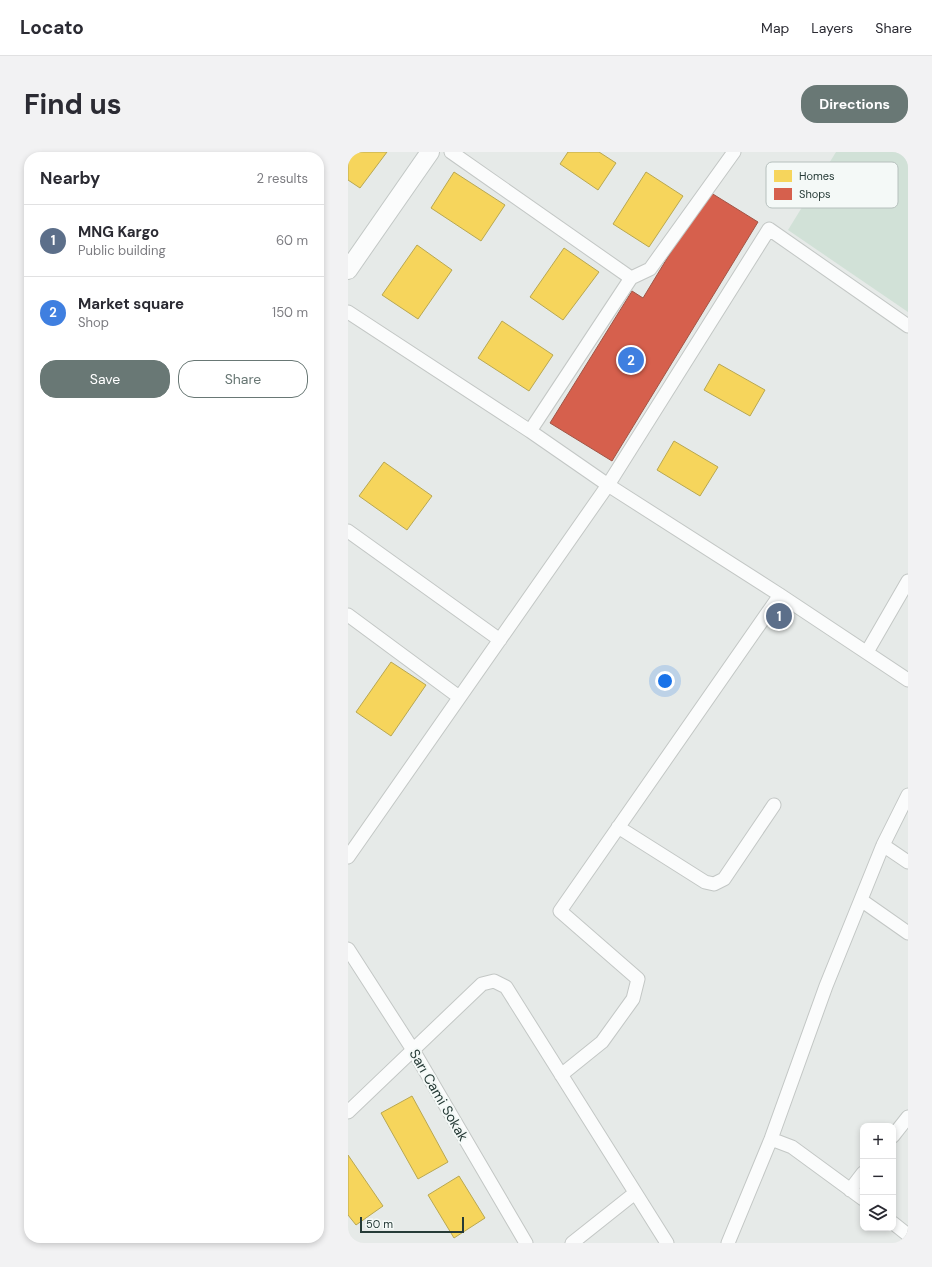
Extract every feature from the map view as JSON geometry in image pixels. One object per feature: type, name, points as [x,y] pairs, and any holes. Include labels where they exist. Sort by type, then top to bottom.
[{"type":"street","points":[[348,270],[430,152]]},
{"type":"street","points":[[451,152],[632,278]]},
{"type":"street","points":[[530,431],[632,278],[650,270],[734,152]]},
{"type":"street","points":[[348,856],[608,485],[769,229],[908,326]]},
{"type":"street","points":[[348,312],[530,431],[608,485],[780,595],[908,680]]},
{"type":"street","points":[[349,534],[500,640]]},
{"type":"street","points":[[866,652],[908,581]]},
{"type":"street","points":[[561,1075],[602,1042],[633,999],[638,979],[560,911],[780,595]]},
{"type":"street","points":[[348,615],[459,697]]},
{"type":"street","points":[[728,1243],[771,1139],[826,986],[883,845],[908,796]]},
{"type":"street","points":[[618,827],[705,882],[714,884],[724,879],[774,805]]},
{"type":"street","points":[[883,845],[908,862]]},
{"type":"street","points":[[861,900],[908,933]]},
{"type":"street","name":"Sarı Cami Sokak","points":[[348,949],[413,1050],[526,1243]]},
{"type":"street","points":[[348,1112],[482,984],[494,981],[506,987],[667,1243]]},
{"type":"street","points":[[896,1132],[908,1117]]},
{"type":"street","points":[[771,1139],[792,1147],[860,1197]]},
{"type":"street","points":[[850,1190],[860,1177]]},
{"type":"street","points":[[572,1243],[635,1193]]},
{"type":"street","points":[[896,1225],[908,1235]]},
{"type":"shaded area","points":[[836,152],[908,152],[908,312],[788,230],[802,208],[898,208],[898,162],[830,162]]},
{"type":"building: Homes","points":[[348,152],[387,152],[360,188],[348,180]]},
{"type":"building: Homes","points":[[568,152],[599,152],[616,163],[598,190],[560,164]]},
{"type":"building: Homes","points":[[454,172],[505,205],[481,241],[431,208]]},
{"type":"building: Homes","points":[[646,172],[683,196],[649,247],[613,224]]},
{"type":"building: Homes","points":[[417,245],[452,270],[418,319],[382,295]]},
{"type":"building: Homes","points":[[564,248],[599,272],[563,320],[530,297]]},
{"type":"building: Homes","points":[[502,321],[553,355],[529,391],[478,358]]},
{"type":"building: Homes","points":[[719,364],[765,390],[750,416],[704,390]]},
{"type":"building: Homes","points":[[674,441],[718,467],[700,496],[657,470]]},
{"type":"building: Homes","points":[[384,462],[432,496],[407,530],[359,496]]},
{"type":"building: Homes","points":[[391,662],[426,685],[391,736],[356,712]]},
{"type":"building: Homes","points":[[412,1096],[448,1162],[418,1179],[381,1113]]},
{"type":"building: Homes","points":[[348,1155],[383,1206],[356,1225],[348,1215]]},
{"type":"building: Homes","points":[[459,1176],[485,1218],[454,1238],[428,1195]]},
{"type":"building: Shops","points":[[708,191],[758,222],[612,461],[550,423],[632,291],[643,298]]},
{"type":"place","name":"Market square","points":[[631,360]]},
{"type":"place","name":"MNG Kargo","points":[[779,616]]}]
